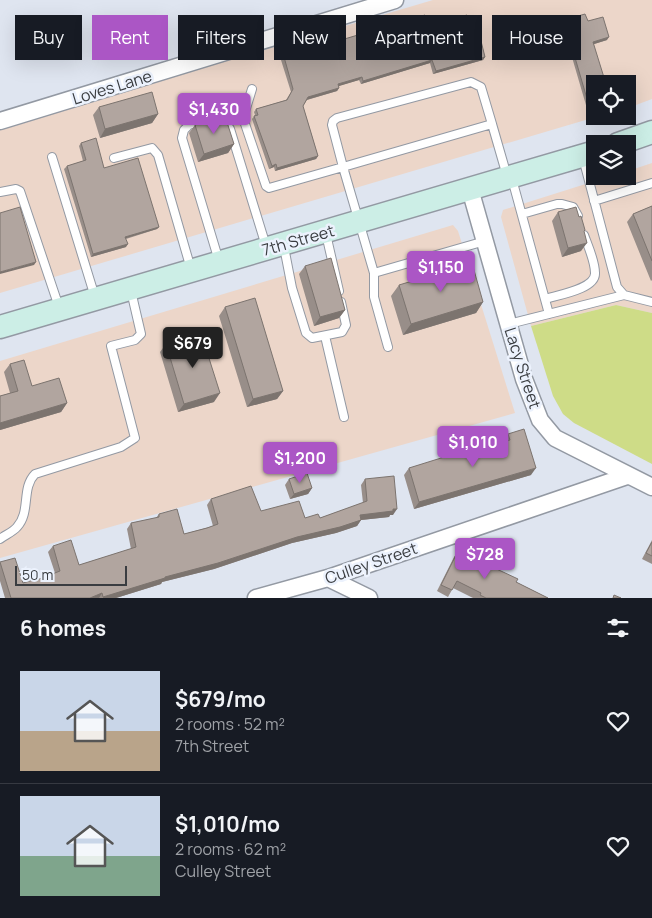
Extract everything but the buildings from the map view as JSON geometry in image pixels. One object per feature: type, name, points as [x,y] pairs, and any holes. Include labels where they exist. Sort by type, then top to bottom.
[{"type":"main road","points":[[636,138],[652,132]]},
{"type":"main road","name":"7th Street","points":[[0,327],[586,155]]},
{"type":"street","name":"Loves Lane","points":[[0,121],[395,0]]},
{"type":"street","name":"Lacy Street","points":[[470,189],[524,378],[540,420],[555,438],[652,487]]},
{"type":"street","name":"Culley Street","points":[[256,598],[328,578],[627,476]]},
{"type":"street","points":[[328,578],[369,598]]},
{"type":"lane","points":[[388,347],[374,296],[374,274],[343,167],[332,125],[333,121],[337,118],[471,82],[481,87],[522,214],[549,314]]},
{"type":"lane","points":[[252,89],[242,118],[266,186],[273,187],[492,124]]},
{"type":"lane","points":[[220,263],[182,138],[184,130],[189,125],[216,117],[225,121],[230,129],[292,288],[306,333],[312,338],[342,332],[346,325],[326,232]]},
{"type":"lane","points":[[114,158],[152,148],[158,155],[191,271]]},
{"type":"lane","points":[[52,157],[95,299]]},
{"type":"lane","points":[[594,201],[652,183]]},
{"type":"lane","points":[[592,185],[594,201],[617,287],[624,295]]},
{"type":"lane","points":[[0,192],[16,189],[20,191],[60,309]]},
{"type":"lane","points":[[522,214],[556,204],[573,207],[576,210],[594,269],[595,277],[590,285],[545,299]]},
{"type":"lane","points":[[374,274],[485,241]]},
{"type":"lane","points":[[0,539],[17,527],[26,510],[30,479],[35,474],[121,447],[135,438],[111,346],[134,340],[141,334],[130,289]]},
{"type":"lane","points":[[508,324],[624,295],[652,302]]},
{"type":"lane","points":[[325,336],[344,417]]},
{"type":"shaded area","points":[[433,0],[652,0],[652,99],[636,105],[636,75],[586,75],[586,120],[0,293],[0,128],[230,60],[264,60],[264,50],[274,47],[274,60],[346,60],[346,26],[356,23],[356,60],[482,60],[482,15],[382,15]]},
{"type":"shaded area","points":[[652,163],[652,313],[616,305],[531,326],[501,217],[503,210],[586,184],[636,185],[636,168]]},
{"type":"shaded area","points":[[453,225],[458,231],[515,413],[0,558],[0,361]]},
{"type":"green space","points":[[616,305],[652,313],[652,464],[574,423],[563,414],[553,396],[531,326]]}]
